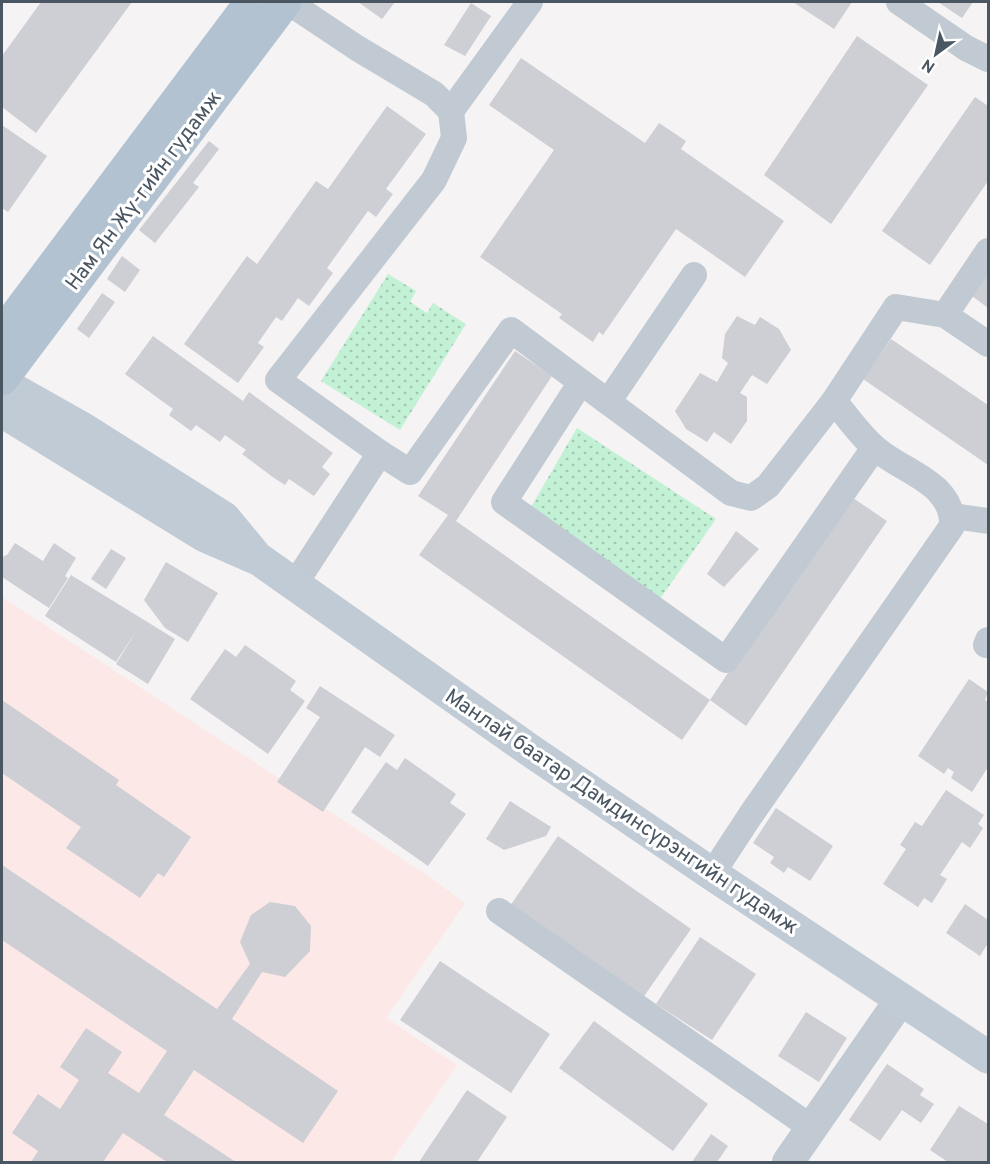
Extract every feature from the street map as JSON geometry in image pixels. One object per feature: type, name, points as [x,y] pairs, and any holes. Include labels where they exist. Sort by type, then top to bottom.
[{"type":"main road","name":"Нам Ян Жү-гийн гудамж","points":[[2,334],[251,2]]},
{"type":"main road","name":"Нам Ян Жү-гийн гудамж","points":[[2,381],[286,2]]},
{"type":"main road","name":"Манлай баатар Дамдинсүрэнгийн гудамж","points":[[2,381],[80,427],[224,518],[260,560]]},
{"type":"main road","name":"Манлай баатар Дамдинсүрэнгийн гудамж","points":[[2,411],[205,536],[260,560],[531,751],[988,1057]]},
{"type":"street","points":[[286,2],[357,48],[435,94],[451,111],[454,138],[434,180],[278,380],[410,472],[511,330],[731,494],[751,498],[768,486],[834,401],[896,307],[945,315],[988,344]]},
{"type":"street","points":[[451,111],[530,2]]},
{"type":"street","points":[[899,2],[966,48],[988,59]]},
{"type":"street","points":[[945,315],[988,251]]},
{"type":"street","points":[[608,402],[694,275]]},
{"type":"street","points":[[581,382],[504,502],[726,660],[874,448]]},
{"type":"street","points":[[712,874],[952,526],[949,504],[939,491],[874,448],[834,401]]},
{"type":"street","points":[[295,584],[380,453]]},
{"type":"street","points":[[952,516],[988,521]]},
{"type":"street","points":[[498,911],[812,1128]]},
{"type":"street","points":[[788,1162],[902,999]]},
{"type":"shaded area","points":[[2,597],[428,876],[465,903],[386,1018],[457,1065],[391,1162],[2,1162]]},
{"type":"green space","points":[[388,274],[416,291],[410,302],[427,313],[433,303],[466,324],[400,430],[321,381]]},
{"type":"green space","points":[[577,428],[716,519],[660,599],[528,512]]},
{"type":"building","points":[[41,2],[132,2],[36,133],[2,107],[2,56]]},
{"type":"building","points":[[358,2],[395,2],[382,19]]},
{"type":"building","points":[[793,2],[852,2],[834,29]]},
{"type":"building","points":[[938,2],[973,2],[962,18]]},
{"type":"building","points":[[471,3],[491,16],[465,56],[444,45]]},
{"type":"building","points":[[857,36],[928,85],[831,224],[764,175]]},
{"type":"building","points":[[521,58],[645,143],[659,123],[686,141],[681,149],[784,221],[745,277],[676,229],[603,335],[599,332],[593,342],[559,318],[562,314],[480,257],[554,150],[489,105]]},
{"type":"building","points":[[975,97],[988,106],[988,181],[930,265],[882,231]]},
{"type":"building","points":[[387,106],[426,134],[386,189],[393,194],[376,217],[368,211],[327,268],[333,273],[309,306],[298,298],[282,321],[276,317],[258,343],[264,347],[238,383],[184,344],[247,256],[257,264],[316,181],[328,189]]},
{"type":"building","points":[[2,125],[47,156],[8,212],[2,208]]},
{"type":"building","points":[[209,141],[219,149],[193,183],[199,187],[155,243],[139,230]]},
{"type":"building","points":[[122,256],[140,270],[125,292],[107,279]]},
{"type":"building","points":[[988,265],[988,308],[968,293]]},
{"type":"building","points":[[102,293],[115,302],[89,338],[77,329]]},
{"type":"building","points":[[737,316],[755,325],[760,317],[779,329],[791,350],[767,384],[752,375],[740,393],[747,397],[747,421],[731,444],[714,432],[707,442],[686,429],[675,411],[700,373],[717,382],[728,363],[722,358],[725,334]]},
{"type":"building","points":[[153,336],[243,401],[249,392],[333,453],[322,467],[330,474],[314,496],[289,479],[285,485],[274,478],[242,454],[246,450],[225,435],[220,442],[196,425],[191,431],[169,415],[173,409],[125,374]]},
{"type":"building","points":[[891,339],[988,405],[988,465],[863,379]]},
{"type":"building","points":[[515,351],[552,376],[456,521],[710,700],[682,740],[419,555],[448,515],[418,496]]},
{"type":"building","points":[[847,494],[887,521],[746,726],[710,700]]},
{"type":"building","points":[[736,531],[759,549],[724,587],[707,574]]},
{"type":"building","points":[[15,543],[43,561],[54,543],[76,558],[65,576],[68,578],[49,608],[2,577],[2,557],[7,555]]},
{"type":"building","points":[[111,549],[126,558],[106,589],[91,579]]},
{"type":"building","points":[[166,562],[218,593],[188,642],[165,628],[144,600]]},
{"type":"building","points":[[71,575],[175,639],[148,684],[116,664],[138,628],[116,662],[45,616]]},
{"type":"building","points":[[245,645],[296,681],[290,690],[305,701],[268,754],[190,699],[225,649],[236,657]]},
{"type":"building","points":[[969,679],[988,692],[985,700],[988,702],[988,767],[972,792],[951,778],[954,772],[948,768],[944,774],[918,756]]},
{"type":"building","points":[[320,686],[395,735],[380,757],[365,747],[323,812],[277,782],[320,717],[306,708]]},
{"type":"building","points":[[2,700],[119,780],[116,785],[191,837],[164,877],[158,873],[140,898],[66,848],[81,827],[2,773]]},
{"type":"building","points":[[405,758],[456,794],[450,803],[466,814],[428,866],[351,812],[386,762],[397,770]]},
{"type":"building","points":[[946,790],[984,815],[978,824],[983,828],[970,848],[962,842],[940,875],[947,879],[932,903],[924,898],[918,907],[883,884],[906,849],[900,845],[915,822],[922,826]]},
{"type":"building","points":[[510,801],[551,827],[546,836],[504,850],[486,839]]},
{"type":"building","points":[[776,808],[833,846],[810,881],[788,867],[784,873],[770,863],[774,857],[753,843]]},
{"type":"building","points":[[558,836],[691,929],[640,1002],[508,909]]},
{"type":"building","points":[[2,865],[217,1009],[250,964],[240,942],[251,915],[270,902],[295,906],[311,926],[310,951],[285,977],[262,972],[232,1019],[338,1091],[303,1143],[194,1070],[164,1115],[236,1162],[167,1162],[123,1133],[103,1162],[31,1162],[38,1151],[12,1133],[38,1094],[60,1109],[79,1080],[60,1067],[86,1028],[122,1052],[108,1073],[139,1093],[167,1051],[2,940]]},
{"type":"building","points":[[965,904],[988,920],[988,943],[980,956],[946,933]]},
{"type":"building","points":[[700,937],[756,974],[712,1040],[656,1004]]},
{"type":"building","points":[[440,961],[550,1034],[511,1093],[400,1020]]},
{"type":"building","points":[[806,1012],[847,1038],[819,1082],[778,1056]]},
{"type":"building","points":[[594,1021],[708,1104],[673,1151],[559,1068]]},
{"type":"building","points":[[887,1064],[924,1089],[920,1095],[934,1104],[921,1123],[902,1110],[880,1141],[849,1120]]},
{"type":"building","points":[[467,1090],[507,1117],[477,1162],[419,1162]]},
{"type":"building","points":[[959,1106],[988,1124],[988,1162],[948,1162],[930,1150]]},
{"type":"building","points":[[711,1134],[728,1146],[717,1162],[692,1162]]}]
